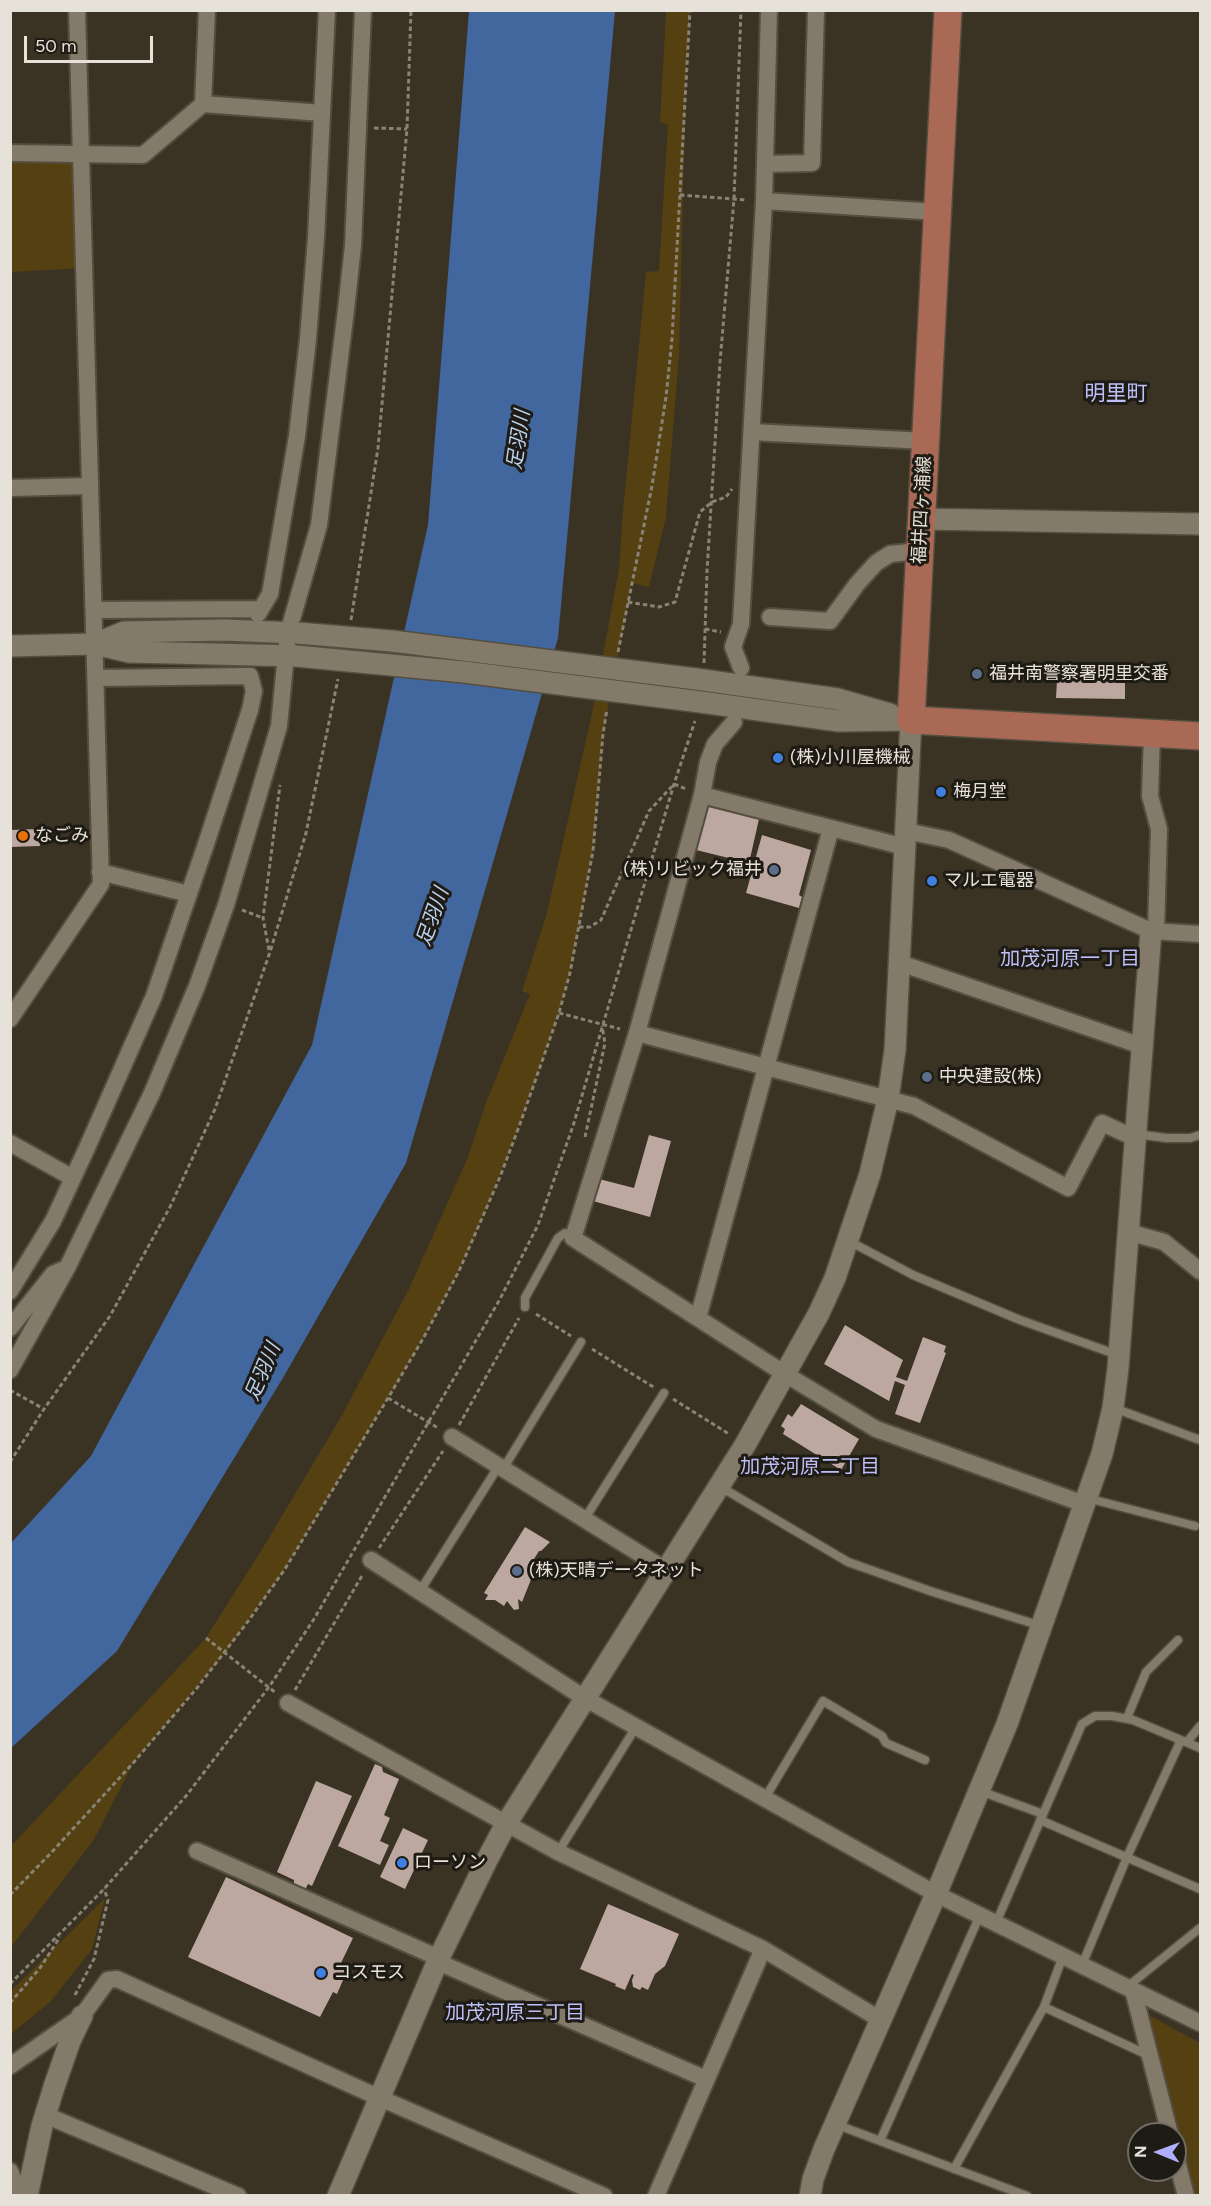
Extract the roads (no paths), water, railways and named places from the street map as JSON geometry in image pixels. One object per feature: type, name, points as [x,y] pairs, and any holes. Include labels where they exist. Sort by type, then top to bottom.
[{"type":"main road","name":"福井四ヶ浦線","points":[[911,720],[948,10]]},
{"type":"main road","points":[[911,720],[1200,736]]},
{"type":"street","points":[[13,1009],[101,884],[94,610],[88,486],[77,10]]},
{"type":"street","points":[[203,104],[207,10]]},
{"type":"street","points":[[94,610],[259,612],[270,594],[297,436],[308,339],[316,238],[327,10]]},
{"type":"street","points":[[10,1370],[68,1266],[152,1093],[197,986],[226,904],[279,726],[293,633],[319,525],[335,401],[353,246],[363,10]]},
{"type":"street","points":[[741,668],[733,647],[741,624],[752,432],[764,201],[769,10]]},
{"type":"street","points":[[765,164],[812,163],[816,10]]},
{"type":"street","points":[[10,153],[143,155],[203,104],[322,113]]},
{"type":"street","points":[[764,201],[938,212]]},
{"type":"street","points":[[752,432],[926,441]]},
{"type":"street","points":[[10,488],[88,486]]},
{"type":"street","points":[[922,519],[1200,524]]},
{"type":"street","points":[[770,617],[830,621],[857,584],[876,563],[890,554],[919,551]]},
{"type":"street","points":[[95,644],[124,632],[224,630],[392,641],[700,673],[838,699],[911,720]]},
{"type":"street","points":[[10,646],[95,644],[129,652],[291,655],[452,670],[695,707],[839,721],[911,720]]},
{"type":"street","points":[[10,1291],[53,1221],[154,996],[250,710],[254,691],[250,676],[96,678]]},
{"type":"street","points":[[338,2196],[438,1960],[506,1824],[745,1445],[819,1313],[849,1241],[870,1174],[888,1099],[895,1050],[911,720]]},
{"type":"street","points":[[734,722],[715,744],[708,762],[702,795],[636,1033],[573,1238],[785,1374],[876,1429],[1085,1501]]},
{"type":"street","points":[[810,2196],[813,2179],[835,2124],[936,1894],[1007,1724],[1102,1454],[1113,1408],[1142,1046],[1154,931],[1159,829],[1150,796],[1152,733]]},
{"type":"street","points":[[702,795],[831,828],[905,839],[949,840],[1154,931],[1200,934]]},
{"type":"street","points":[[698,1318],[831,828]]},
{"type":"street","points":[[100,872],[189,894]]},
{"type":"street","points":[[900,963],[1142,1046]]},
{"type":"street","points":[[636,1033],[914,1106],[1068,1188],[1102,1123],[1136,1136]]},
{"type":"street","points":[[10,1143],[73,1178]]},
{"type":"street","points":[[1128,1232],[1164,1242],[1200,1271]]},
{"type":"street","points":[[10,1328],[53,1274],[68,1266]]},
{"type":"street","points":[[452,1437],[666,1570]]},
{"type":"street","points":[[371,1560],[586,1698],[636,1727],[936,1894],[1200,2023]]},
{"type":"street","points":[[288,1703],[558,1852],[763,1949],[880,2020]]},
{"type":"street","points":[[197,1851],[706,2079]]},
{"type":"street","points":[[656,2196],[763,1949]]},
{"type":"street","points":[[27,2196],[45,2115],[70,2041],[82,2016],[108,1980],[117,1979],[604,2196]]},
{"type":"street","points":[[1130,1989],[1167,2122]]},
{"type":"street","points":[[10,2066],[82,2016]]},
{"type":"street","points":[[45,2115],[238,2196]]},
{"type":"street","points":[[10,2171],[20,2196]]},
{"type":"lane","points":[[1136,1136],[1190,1138],[1200,1135]]},
{"type":"lane","points":[[525,1307],[525,1298],[558,1238],[565,1233],[573,1238]]},
{"type":"lane","points":[[849,1241],[913,1275],[988,1307],[1119,1355]]},
{"type":"lane","points":[[420,1592],[581,1342]]},
{"type":"lane","points":[[584,1520],[664,1393]]},
{"type":"lane","points":[[1113,1408],[1200,1440]]},
{"type":"lane","points":[[719,1486],[848,1562],[1041,1626]]},
{"type":"lane","points":[[1085,1501],[1195,1526]]},
{"type":"lane","points":[[1127,1718],[1146,1672],[1178,1640]]},
{"type":"lane","points":[[765,1798],[823,1701],[882,1736],[886,1743],[925,1760]]},
{"type":"lane","points":[[996,1923],[1082,1724],[1095,1716],[1127,1718],[1200,1748]]},
{"type":"lane","points":[[1082,1965],[1127,1857],[1184,1741],[1200,1726]]},
{"type":"lane","points":[[558,1852],[636,1727]]},
{"type":"lane","points":[[979,1790],[1200,1889]]},
{"type":"lane","points":[[880,2141],[980,1915]]},
{"type":"lane","points":[[1130,1989],[1200,1928]]},
{"type":"lane","points":[[954,2169],[1044,2007],[1064,1956]]},
{"type":"lane","points":[[1044,2007],[1150,2056]]},
{"type":"lane","points":[[835,2124],[1027,2196]]},
{"type":"water","name":"足羽川","points":[[469,11],[615,11],[558,638],[406,1163],[284,1376],[117,1651],[11,1748],[11,1543],[91,1456],[312,1045],[428,525]]},
{"type":"place","name":"福井南警察署明里交番","points":[[977,674]]},
{"type":"place","name":"(株)小川屋機械","points":[[778,758]]},
{"type":"place","name":"梅月堂","points":[[941,792]]},
{"type":"place","name":"なごみ","points":[[23,836]]},
{"type":"place","name":"(株)リビック福井","points":[[774,870]]},
{"type":"place","name":"マルエ電器","points":[[932,881]]},
{"type":"place","name":"中央建設(株)","points":[[927,1077]]},
{"type":"place","name":"(株)天晴データネット","points":[[517,1571]]},
{"type":"place","name":"ローソン","points":[[402,1863]]},
{"type":"place","name":"コスモス","points":[[321,1973]]},
{"type":"district","name":"明里町","points":[[1116,394]]},
{"type":"district","name":"加茂河原一丁目","points":[[1070,959]]},
{"type":"district","name":"加茂河原二丁目","points":[[810,1467]]},
{"type":"district","name":"加茂河原三丁目","points":[[515,2013]]}]
